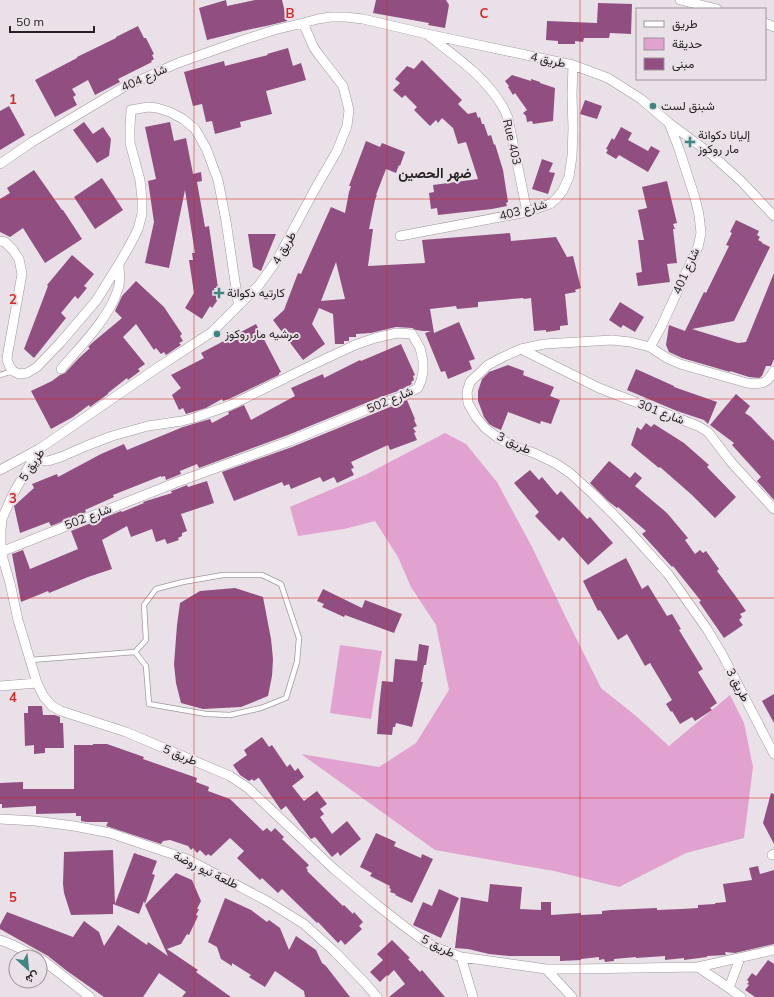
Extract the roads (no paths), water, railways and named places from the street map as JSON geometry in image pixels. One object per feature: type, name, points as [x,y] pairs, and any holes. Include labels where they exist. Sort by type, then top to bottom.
[{"type":"street","points":[[680,0],[713,8]]},
{"type":"street","name":"طريق 4","points":[[242,302],[278,260],[315,189],[337,151],[347,126],[349,110],[343,86],[314,48],[302,23],[318,19],[331,17],[363,19],[573,65],[608,78],[641,99],[669,123],[711,154],[741,181],[774,216]]},
{"type":"street","name":"شارع 404","points":[[0,164],[32,142],[124,87],[178,63],[274,30],[302,23]]},
{"type":"street","name":"Rue 403","points":[[427,34],[471,69],[491,90],[502,105],[508,118],[527,212]]},
{"type":"street","name":"شارع 403","points":[[400,236],[527,212],[550,204],[557,198],[563,190],[568,176],[572,156],[573,65]]},
{"type":"street","points":[[0,241],[5,242],[19,259],[22,274],[7,360],[13,371],[19,374],[27,373],[37,367],[60,343],[96,301],[132,243],[142,214],[142,199],[140,180],[130,143],[129,133],[131,110],[148,107],[157,108],[170,112],[182,119],[194,129],[206,148],[218,180],[226,221],[238,302],[242,302]]},
{"type":"street","name":"شارع 401","points":[[650,347],[698,247],[701,233],[695,198],[669,123]]},
{"type":"street","points":[[61,369],[93,332],[115,297],[119,288],[119,264]]},
{"type":"street","name":"طريق 5","points":[[242,302],[212,332],[39,449],[13,494],[2,519],[1,552],[10,583],[18,620],[37,684],[44,697],[52,706],[61,711],[126,732],[230,776],[248,788],[334,869],[377,905],[424,941],[461,957],[546,969],[698,967],[774,950]]},
{"type":"street","name":"شارع 502","points":[[1,552],[175,483],[290,441],[400,397],[418,388],[421,381],[423,372],[420,348],[412,334],[398,333],[375,338],[355,345],[223,407],[182,421],[148,426],[112,436],[48,461],[34,460]]},
{"type":"street","name":"طريق 3","points":[[774,371],[767,382],[756,384],[747,383],[680,364],[650,347],[630,342],[612,340],[544,344],[521,350],[488,365],[470,382],[467,392],[468,403],[476,417],[485,428],[513,446],[534,453],[555,463],[570,473],[594,494],[632,533],[668,574],[707,629],[722,654],[774,754]]},
{"type":"street","name":"شارع 301","points":[[521,350],[599,388],[698,426],[708,432],[731,462],[774,509]]},
{"type":"street","points":[[0,470],[39,449]]},
{"type":"street","points":[[0,686],[37,684]]},
{"type":"street","name":"طلعة نيو روضة","points":[[0,818],[74,826],[110,833],[187,859],[260,897],[304,924],[365,982],[377,997]]},
{"type":"street","points":[[0,940],[21,949]]},
{"type":"street","points":[[461,957],[473,997]]},
{"type":"street","points":[[729,988],[740,958]]},
{"type":"street","points":[[48,964],[90,997]]},
{"type":"street","points":[[698,967],[741,997]]},
{"type":"street","points":[[546,969],[572,997]]},
{"type":"lane","points":[[0,376],[13,371]]},
{"type":"lane","points":[[30,660],[135,652],[146,640],[144,605],[156,589],[183,582],[223,575],[262,576],[281,584],[299,638],[297,662],[286,698],[262,708],[230,715],[206,714],[149,704],[146,666],[135,652]]},
{"type":"place","name":"شبنق لست","points":[[653,106]]},
{"type":"place","name":"إليانا دكوانة مار روكوز","points":[[690,142]]},
{"type":"place","name":"كارتيه دكوانة","points":[[219,293]]},
{"type":"place","name":"مرشيه مار روكوز","points":[[217,334]]},
{"type":"district","name":"ضهر الحصين","points":[[435,173]]}]
